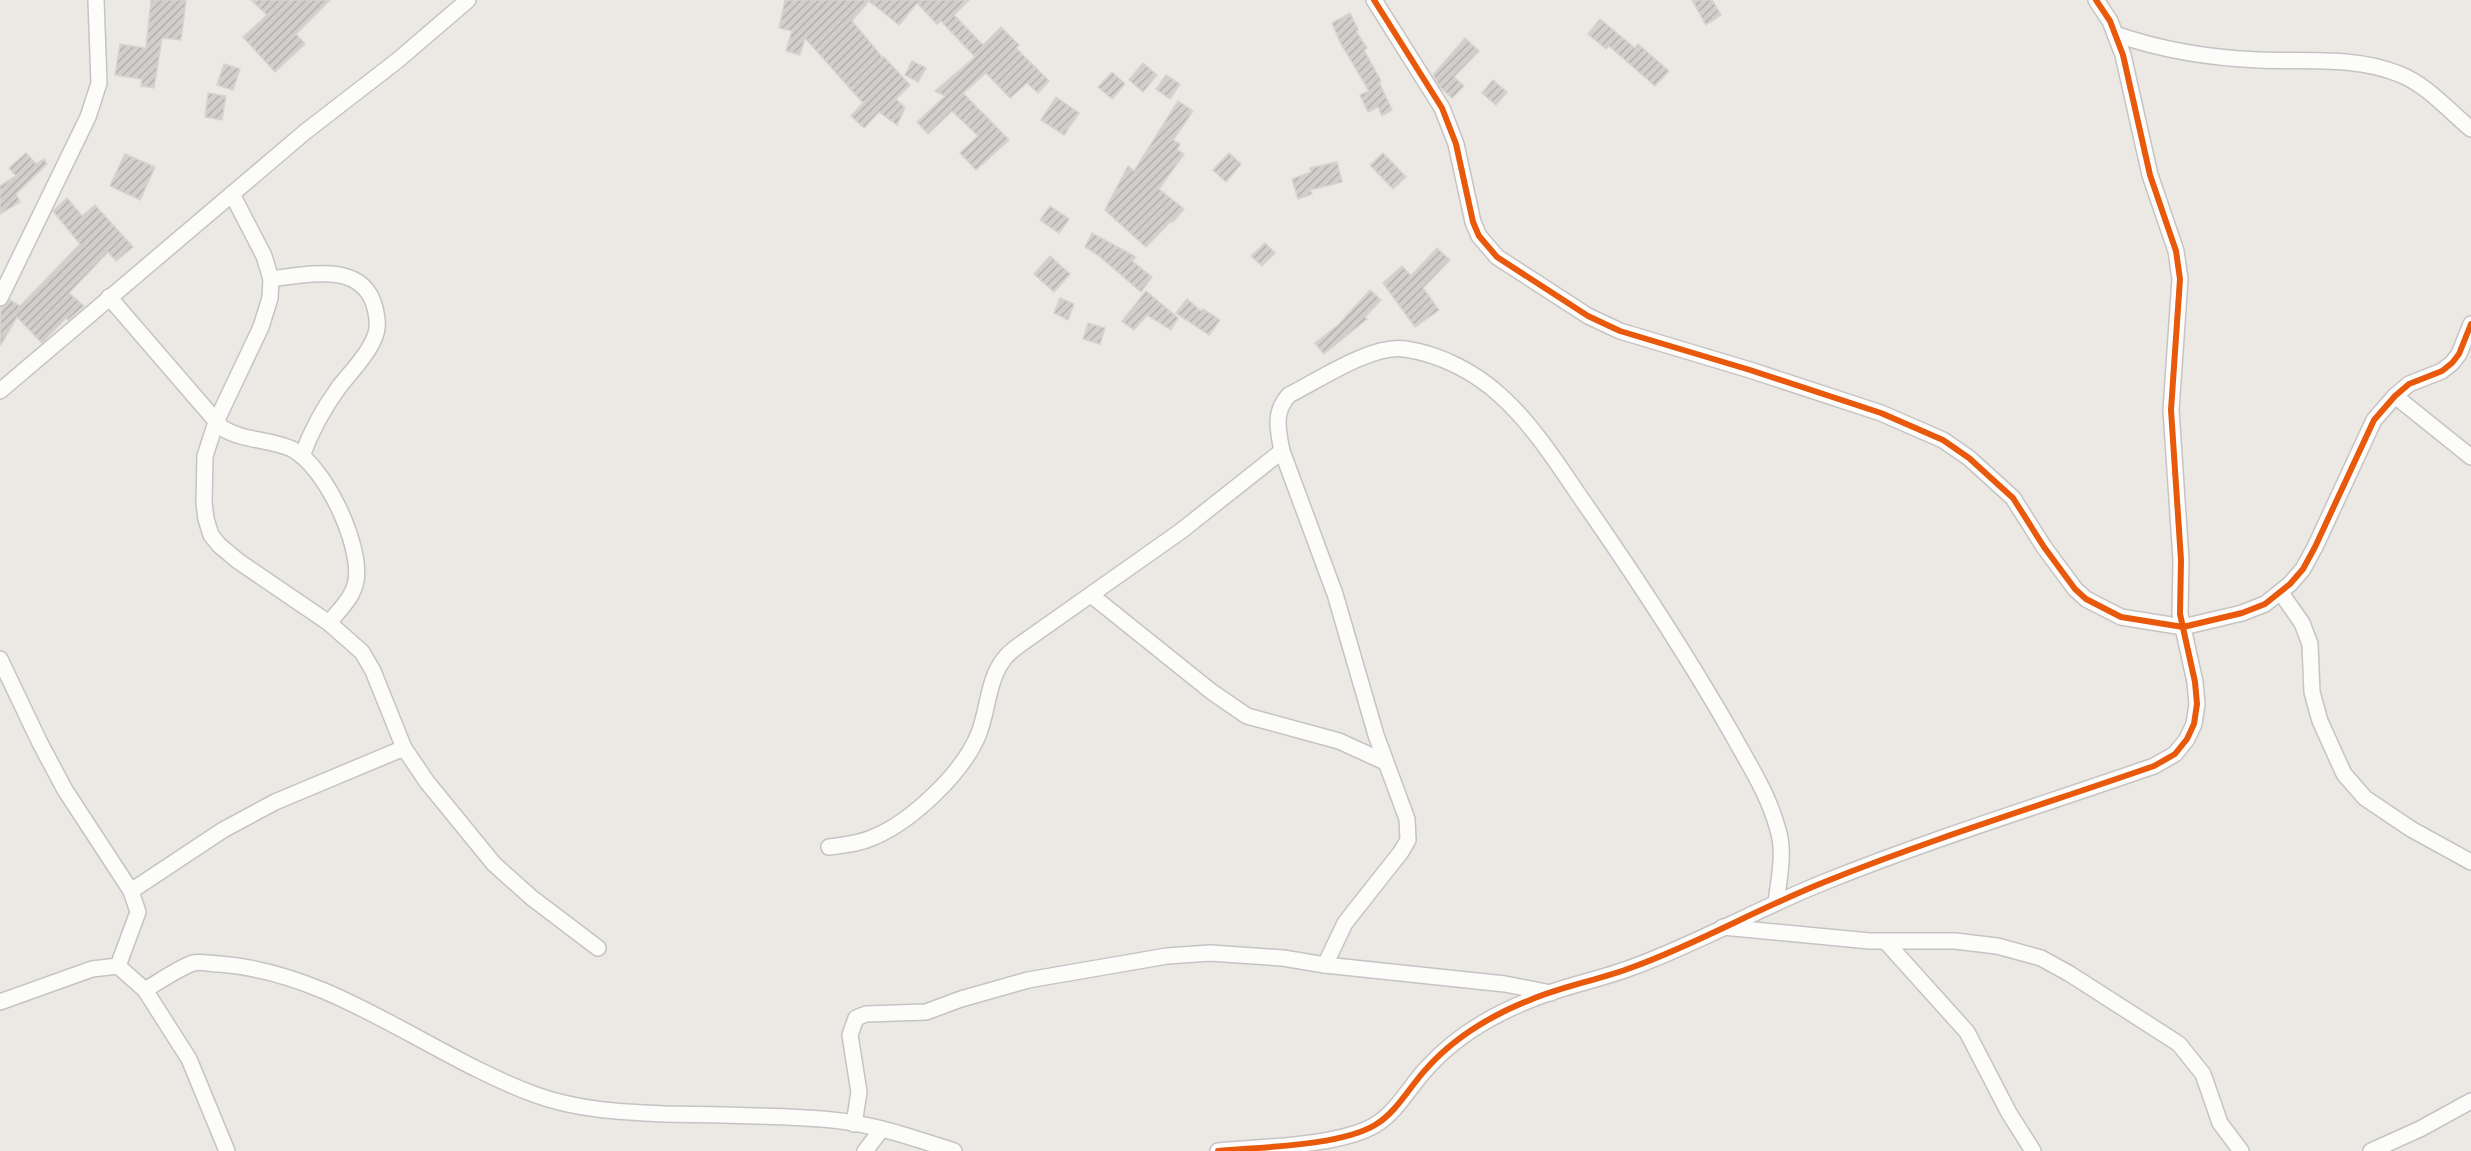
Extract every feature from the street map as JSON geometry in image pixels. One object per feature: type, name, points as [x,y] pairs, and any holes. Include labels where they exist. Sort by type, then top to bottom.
[{"type":"street","points":[[0,298],[94,101],[99,83],[96,0]]},
{"type":"street","points":[[0,391],[333,109],[398,60],[468,0]]},
{"type":"street","points":[[1374,0],[1451,126],[1473,222],[1479,236],[1497,257],[1588,316],[1620,331],[1881,413],[1943,440],[1969,458],[2013,498],[2044,547],[2075,589],[2086,599],[2121,617],[2183,627],[2242,613],[2265,604],[2281,593],[2303,569],[2374,420],[2409,384],[2442,371],[2452,363],[2471,324]]},
{"type":"street","points":[[1218,1151],[1352,1135],[1376,1125],[1391,1112],[1425,1069],[1461,1036],[1529,1000],[1634,967],[1776,902],[1923,844],[2154,766],[2175,754],[2194,724],[2198,704],[2180,614],[2181,560],[2171,410],[2180,279],[2176,251],[2150,175],[2123,55],[2110,21],[2096,0]]},
{"type":"street","points":[[2115,34],[2143,44],[2190,53],[2255,60],[2365,65],[2398,73],[2415,81],[2471,129]]},
{"type":"street","points":[[232,194],[264,256],[271,279],[270,298],[261,327],[216,422],[208,446],[204,464],[204,503],[211,535],[238,561],[329,623],[362,652],[373,671],[404,748],[427,782],[494,864],[532,898],[598,948]]},
{"type":"street","points":[[271,279],[326,272],[352,279],[368,292],[374,304],[379,325],[372,343],[323,409],[302,456]]},
{"type":"street","points":[[110,297],[216,422],[236,435],[291,449],[312,466],[340,510],[357,569],[352,595],[329,623]]},
{"type":"street","points":[[1325,965],[1345,923],[1401,852],[1407,840],[1407,819],[1385,762],[1335,594],[1282,451],[1277,426],[1281,404],[1289,395],[1377,350],[1393,347],[1440,358],[1470,372],[1501,395],[1538,436],[1637,579],[1707,689],[1754,774],[1779,832],[1780,865],[1776,902]]},
{"type":"street","points":[[2395,396],[2471,457]]},
{"type":"street","points":[[829,847],[856,844],[886,832],[902,822],[942,786],[970,750],[978,736],[996,673],[1004,659],[1025,641],[1181,531],[1282,451]]},
{"type":"street","points":[[2281,593],[2302,623],[2310,644],[2310,675],[2320,721],[2344,774],[2365,798],[2411,829],[2471,862]]},
{"type":"street","points":[[1091,596],[1212,692],[1247,716],[1339,741],[1385,762]]},
{"type":"street","points":[[0,659],[65,790],[131,891],[138,912],[118,966]]},
{"type":"street","points":[[131,891],[224,830],[275,802],[404,748]]},
{"type":"street","points":[[1723,927],[1886,942],[1955,941],[1997,946],[2041,958],[2164,1033],[2188,1054],[2203,1074],[2220,1123],[2241,1151]]},
{"type":"street","points":[[1886,942],[1967,1032],[2009,1113],[2033,1151]]},
{"type":"street","points":[[854,1124],[859,1092],[850,1035],[856,1018],[866,1014],[926,1012],[961,999],[1028,980],[1167,956],[1210,953],[1505,984],[1551,993]]},
{"type":"street","points":[[145,990],[194,962],[235,966],[285,978],[342,998],[483,1072],[570,1107],[610,1112],[833,1120],[922,1139],[954,1151]]},
{"type":"street","points":[[0,1002],[92,969],[118,966],[145,990],[189,1059],[228,1151]]},
{"type":"street","points":[[2371,1151],[2420,1129],[2471,1101]]},
{"type":"street","points":[[865,1151],[882,1129]]},
{"type":"building","points":[[151,0],[186,0],[181,40],[162,38],[154,88],[141,86],[142,79],[115,75],[120,44],[146,48]]},
{"type":"building","points":[[251,0],[330,0],[296,34],[305,44],[275,72],[243,37],[267,15]]},
{"type":"building","points":[[785,0],[969,0],[954,15],[983,45],[1001,27],[1019,45],[1016,48],[1049,81],[1038,93],[1027,83],[1010,98],[986,73],[963,93],[1009,140],[976,170],[960,153],[978,136],[952,111],[928,134],[917,122],[945,96],[935,91],[975,57],[941,21],[937,24],[917,3],[899,25],[869,1],[852,21],[883,58],[910,85],[896,99],[905,108],[897,125],[879,112],[864,128],[851,116],[863,103],[805,38],[800,55],[786,51],[792,31],[779,28]]},
{"type":"building","points":[[1692,0],[1712,0],[1721,15],[1706,25]]},
{"type":"building","points":[[1350,13],[1358,30],[1356,31],[1367,48],[1364,50],[1381,81],[1379,82],[1392,110],[1382,116],[1378,107],[1368,112],[1360,95],[1369,91],[1340,42],[1332,23]]},
{"type":"building","points":[[1600,19],[1635,48],[1638,44],[1669,71],[1655,86],[1609,46],[1606,49],[1588,34]]},
{"type":"building","points":[[1465,38],[1479,51],[1454,77],[1464,86],[1452,98],[1440,87],[1433,75]]},
{"type":"building","points":[[912,61],[926,68],[918,82],[905,75]]},
{"type":"building","points":[[1143,63],[1157,75],[1143,92],[1129,80]]},
{"type":"building","points":[[224,64],[240,69],[233,90],[217,85]]},
{"type":"building","points":[[1112,72],[1125,84],[1112,99],[1098,87]]},
{"type":"building","points":[[1166,75],[1180,84],[1170,99],[1156,89]]},
{"type":"building","points":[[1493,80],[1507,92],[1496,105],[1482,93]]},
{"type":"building","points":[[208,93],[226,96],[222,120],[205,117]]},
{"type":"building","points":[[1056,97],[1079,113],[1064,135],[1041,120]]},
{"type":"building","points":[[1178,101],[1193,111],[1173,140],[1180,144],[1177,150],[1184,154],[1159,189],[1184,209],[1146,247],[1105,210],[1128,166],[1134,171]]},
{"type":"building","points":[[26,153],[36,164],[44,159],[47,164],[16,194],[20,202],[0,214],[0,186],[16,176],[9,168]]},
{"type":"building","points":[[1229,153],[1241,164],[1226,182],[1213,170]]},
{"type":"building","points":[[1383,153],[1406,177],[1393,189],[1370,165]]},
{"type":"building","points":[[125,154],[155,167],[140,200],[110,186]]},
{"type":"building","points":[[1337,162],[1342,182],[1310,190],[1312,194],[1298,199],[1292,179],[1311,172],[1310,168]]},
{"type":"building","points":[[67,198],[82,216],[95,205],[133,247],[116,261],[108,252],[69,293],[84,306],[68,320],[66,318],[42,343],[17,317],[0,346],[1,308],[6,306],[10,300],[20,306],[80,244],[53,211]]},
{"type":"building","points":[[1050,206],[1069,219],[1059,233],[1040,220]]},
{"type":"building","points":[[1092,233],[1136,257],[1132,261],[1152,277],[1141,292],[1098,255],[1085,247]]},
{"type":"building","points":[[1265,243],[1275,253],[1262,266],[1251,256]]},
{"type":"building","points":[[1437,248],[1450,260],[1423,288],[1439,310],[1415,327],[1383,283],[1402,266],[1411,276]]},
{"type":"building","points":[[1050,256],[1070,274],[1054,292],[1034,274]]},
{"type":"building","points":[[1370,290],[1381,300],[1365,317],[1367,319],[1324,354],[1315,343],[1338,325]]},
{"type":"building","points":[[1146,291],[1178,318],[1171,330],[1147,315],[1134,330],[1122,321]]},
{"type":"building","points":[[1060,298],[1074,304],[1068,320],[1054,313]]},
{"type":"building","points":[[1187,299],[1201,311],[1203,309],[1220,320],[1209,335],[1176,313]]},
{"type":"building","points":[[1088,323],[1105,328],[1100,344],[1083,339]]},
{"type":"cycle path","points":[[1374,0],[1442,108],[1456,144],[1473,222],[1479,236],[1497,257],[1588,316],[1620,331],[1881,413],[1943,440],[1969,458],[2013,498],[2044,547],[2075,589],[2086,599],[2121,617],[2183,627],[2242,613],[2265,604],[2290,584],[2303,569],[2315,547],[2374,420],[2409,384],[2442,371],[2452,363],[2459,354],[2471,324]]},
{"type":"cycle path","points":[[1218,1151],[1299,1144],[1360,1132],[1383,1120],[1427,1068],[1461,1037],[1516,1006],[1658,957],[1802,891],[1867,865],[2154,766],[2175,754],[2187,739],[2194,724],[2197,704],[2195,682],[2180,614],[2181,560],[2171,410],[2180,279],[2176,251],[2150,175],[2123,55],[2110,21],[2096,0]]}]
